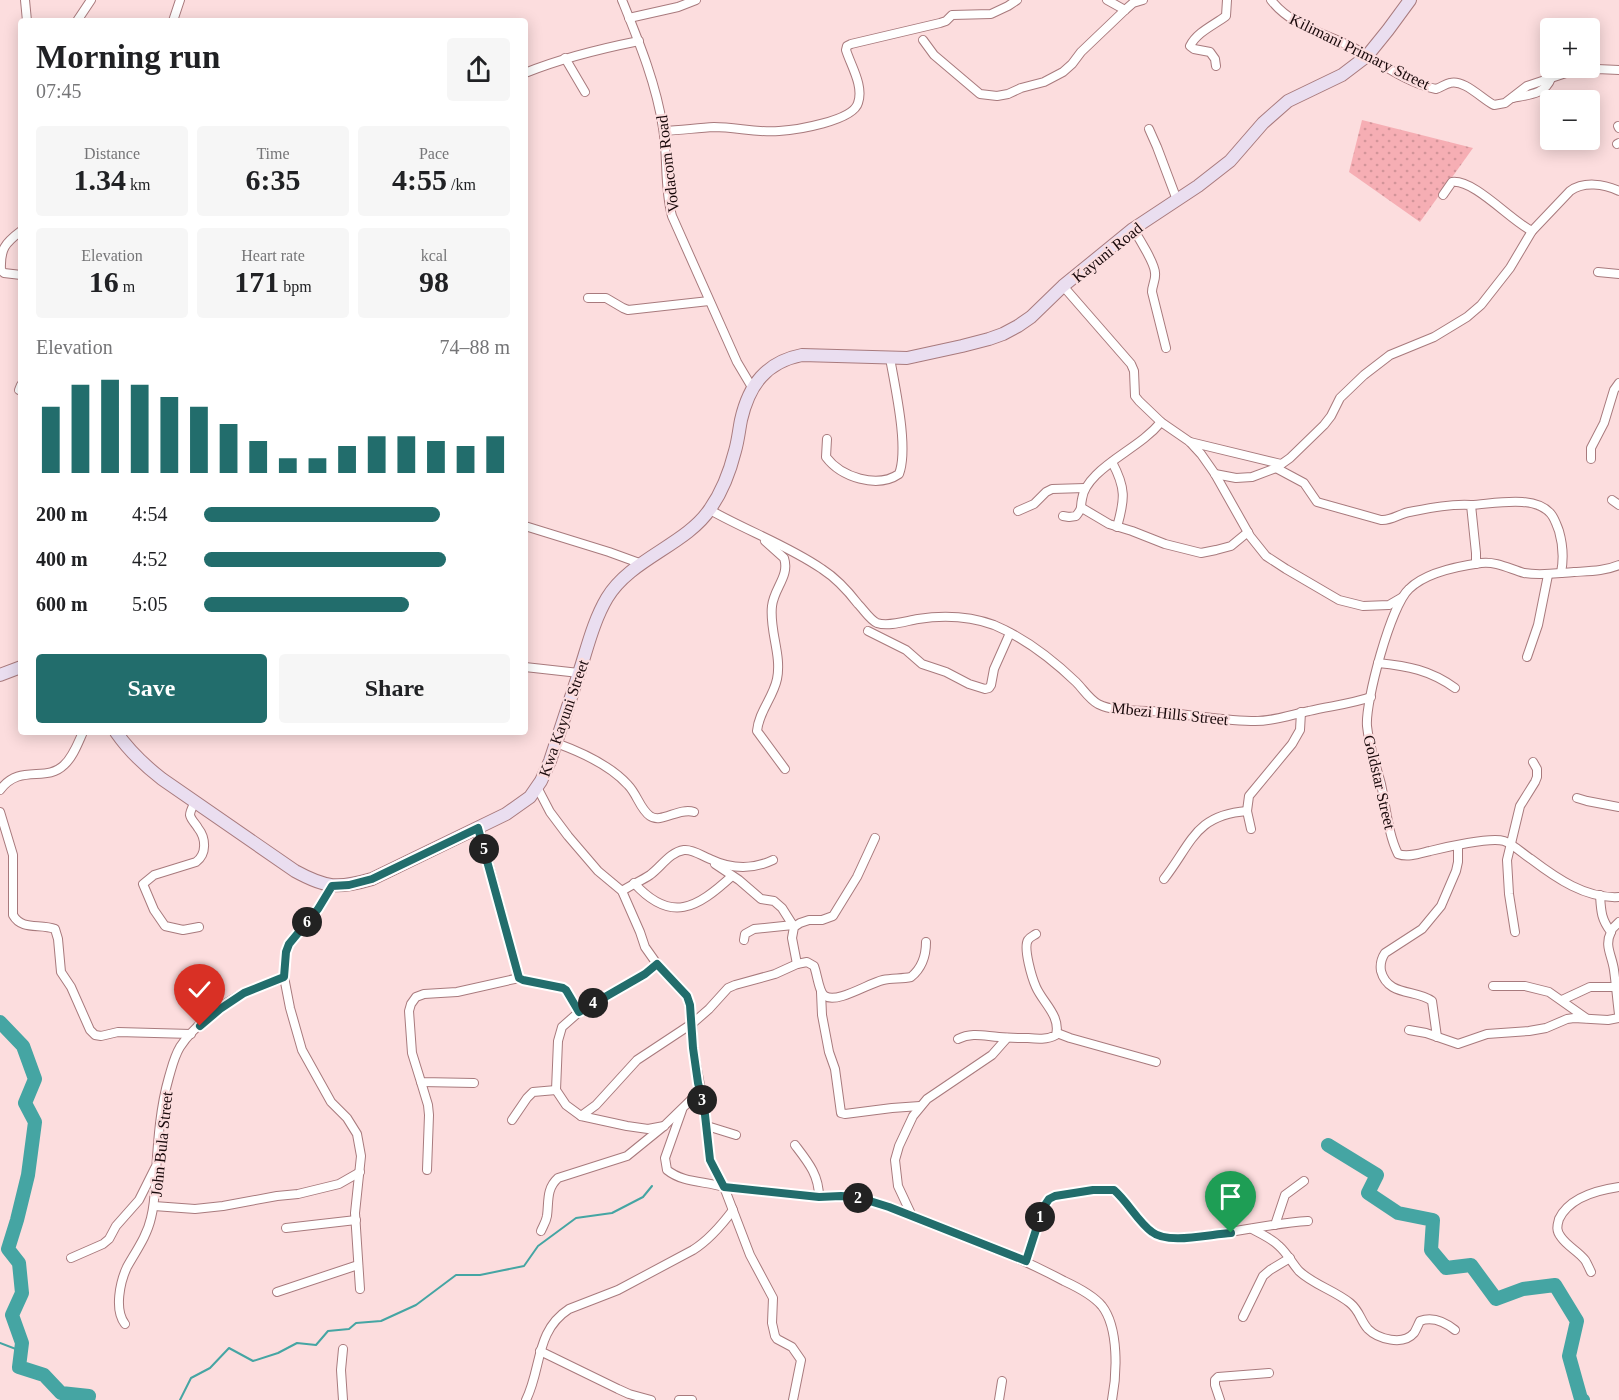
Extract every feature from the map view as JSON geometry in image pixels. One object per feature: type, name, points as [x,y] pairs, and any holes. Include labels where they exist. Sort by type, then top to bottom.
[{"type":"street","points":[[25,0],[27,18]]},
{"type":"street","points":[[79,18],[92,0]]},
{"type":"street","points":[[174,18],[180,0]]},
{"type":"street","name":"Vodacom Road","points":[[622,0],[655,87],[664,131],[668,202],[675,225],[737,362],[753,389]]},
{"type":"street","points":[[629,18],[678,7],[696,0]]},
{"type":"street","points":[[664,131],[716,127],[779,131],[831,121],[849,114],[858,106],[860,98],[857,77],[846,50],[851,44],[940,23],[952,15],[991,14],[1017,0]]},
{"type":"street","points":[[1107,0],[1125,10]]},
{"type":"street","points":[[923,40],[934,55],[976,91],[986,96],[1008,94],[1021,87],[1044,82],[1063,72],[1125,10],[1133,3],[1143,0]]},
{"type":"street","points":[[1216,66],[1215,59],[1210,52],[1190,46],[1203,31],[1226,16],[1227,0]]},
{"type":"street","name":"Kilimani Primary Street","points":[[1271,0],[1279,10],[1297,23],[1349,46],[1406,77],[1432,88],[1443,87],[1451,83],[1460,84],[1494,105],[1505,103],[1527,86],[1551,78],[1581,70],[1619,70]]},
{"type":"street","name":"Kayuni Road","points":[[753,389],[768,369],[789,358],[802,355],[907,358],[971,344],[1003,334],[1031,317],[1063,286],[1134,229],[1230,161],[1263,123],[1288,101],[1342,75],[1367,56],[1410,0]]},
{"type":"street","points":[[528,72],[566,58],[639,41]]},
{"type":"street","points":[[566,58],[585,92]]},
{"type":"street","points":[[1149,129],[1177,200]]},
{"type":"street","points":[[1443,195],[1452,182],[1460,182],[1492,201],[1522,226],[1532,231]]},
{"type":"street","points":[[1215,474],[1252,477],[1290,458],[1317,433],[1331,416],[1340,398],[1364,375],[1390,355],[1434,337],[1467,317],[1481,305],[1510,268],[1532,231],[1575,188],[1596,184],[1619,191]]},
{"type":"street","points":[[1134,229],[1154,268],[1155,278],[1152,292],[1166,348]]},
{"type":"street","points":[[18,233],[7,241],[1,253],[0,263],[4,273],[18,275]]},
{"type":"street","points":[[1598,272],[1619,274]]},
{"type":"street","points":[[1063,286],[1131,363],[1134,372],[1135,396],[1161,422],[1190,442],[1215,474],[1248,532],[1266,556],[1339,600],[1362,606],[1389,604],[1401,598]]},
{"type":"street","points":[[588,298],[606,298],[628,309],[709,301]]},
{"type":"street","points":[[827,439],[826,457],[832,464],[848,474],[862,480],[881,481],[892,479],[899,474],[903,458],[902,443],[890,358]]},
{"type":"street","points":[[1591,459],[1591,448],[1604,423],[1614,390],[1619,383]]},
{"type":"street","name":"Kwa Kayuni Street","points":[[118,735],[142,763],[195,802],[295,871],[314,881],[332,886],[349,885],[372,879],[506,814],[523,803],[537,787],[550,761],[596,620],[607,597],[642,564],[690,530],[710,510],[727,477],[741,419],[753,389]]},
{"type":"street","points":[[1063,516],[1069,518],[1076,516],[1082,508],[1085,488],[1095,476],[1152,432],[1161,422]]},
{"type":"street","points":[[1190,442],[1278,466],[1304,483],[1317,501],[1381,520],[1434,507],[1509,502],[1529,503],[1550,513],[1555,520],[1561,539],[1563,557],[1561,573]]},
{"type":"street","points":[[1112,462],[1120,476],[1123,488],[1118,527]]},
{"type":"street","points":[[1018,511],[1034,504],[1052,489],[1085,488]]},
{"type":"street","points":[[1471,505],[1476,564]]},
{"type":"street","points":[[1082,508],[1109,524],[1165,544],[1201,553],[1231,546],[1248,532]]},
{"type":"street","name":"Mbezi Hills Street","points":[[710,510],[824,570],[842,585],[868,616],[878,623],[889,624],[953,616],[972,618],[994,626],[1042,652],[1094,701],[1109,709],[1252,721],[1269,720],[1371,697]]},
{"type":"street","points":[[528,527],[642,564]]},
{"type":"street","points":[[761,536],[786,561],[784,576],[771,606],[776,682],[763,708],[757,731],[785,769]]},
{"type":"street","name":"Goldstar Street","points":[[1511,845],[1498,840],[1411,855],[1398,854],[1367,728],[1378,663],[1401,598],[1415,583],[1427,577],[1482,562],[1527,573],[1548,575],[1604,569],[1619,565]]},
{"type":"street","points":[[1527,657],[1538,625],[1548,575]]},
{"type":"street","points":[[868,631],[906,650],[922,664],[985,689],[991,685],[994,669],[1010,633]]},
{"type":"street","points":[[1378,663],[1424,671],[1455,688]]},
{"type":"street","points":[[528,667],[579,673]]},
{"type":"street","points":[[0,675],[18,668]]},
{"type":"street","points":[[1251,829],[1247,811],[1249,796],[1292,744],[1300,730],[1301,712]]},
{"type":"street","points":[[0,790],[6,782],[15,777],[49,773],[63,767],[81,735]]},
{"type":"street","points":[[556,743],[586,755],[613,772],[636,794],[644,810],[651,817],[664,817],[688,810],[694,812]]},
{"type":"street","points":[[1515,932],[1507,860],[1520,806],[1537,777],[1537,769],[1533,762]]},
{"type":"street","points":[[537,787],[550,812],[568,836],[598,871],[622,891],[645,947],[657,964],[687,996],[693,1023],[693,1048],[710,1160],[724,1187],[750,1255],[773,1298],[772,1323],[775,1336],[792,1347],[801,1360],[793,1400]]},
{"type":"street","points":[[1577,798],[1619,807]]},
{"type":"street","points":[[195,802],[190,817],[201,830],[205,848],[201,859],[154,875],[143,884],[154,910],[165,926],[183,930],[199,927]]},
{"type":"street","points":[[1164,879],[1196,833],[1204,826],[1222,814],[1247,811]]},
{"type":"street","points":[[0,813],[13,855],[13,915],[22,925],[56,929],[61,972],[71,987],[90,1030],[95,1035],[101,1036],[118,1032],[191,1034]]},
{"type":"street","points":[[478,828],[519,978]]},
{"type":"street","points":[[744,940],[745,934],[754,929],[793,926],[809,921],[822,921],[833,916],[857,877],[875,838]]},
{"type":"street","points":[[1511,845],[1548,872],[1584,891],[1619,897]]},
{"type":"street","points":[[1437,1037],[1432,1002],[1422,996],[1395,989],[1384,978],[1380,964],[1385,953],[1422,929],[1441,906],[1456,871],[1458,846]]},
{"type":"street","points":[[622,891],[649,876],[679,851],[690,850],[724,865],[761,866],[773,860]]},
{"type":"street","points":[[711,860],[761,899],[774,901],[782,908],[793,926],[792,938],[797,964]]},
{"type":"street","points":[[634,883],[656,903],[666,907],[684,907],[714,893],[732,876]]},
{"type":"street","points":[[332,886],[318,909],[289,944],[284,977],[302,1050],[327,1096],[347,1118],[357,1134],[361,1156],[356,1200],[360,1289]]},
{"type":"street","points":[[1600,895],[1604,923],[1611,932]]},
{"type":"street","points":[[1409,1030],[1458,1044],[1487,1034],[1538,1030],[1567,1019],[1600,1020],[1619,1016],[1614,969],[1607,940],[1612,928],[1619,922]]},
{"type":"street","points":[[1036,934],[1027,942],[1028,959],[1034,983],[1052,1013],[1057,1033]]},
{"type":"street","points":[[821,991],[824,996],[842,996],[884,979],[911,977],[923,963],[926,942]]},
{"type":"street","points":[[581,1116],[596,1105],[637,1060],[693,1023],[728,988],[807,962],[814,966],[821,991],[822,1015],[829,1052],[835,1069],[841,1113],[920,1106]]},
{"type":"street","points":[[657,964],[645,974],[579,1012],[562,1027],[556,1090],[566,1105],[581,1116],[648,1129],[664,1126]]},
{"type":"street","name":"John Bula Street","points":[[125,1324],[121,1319],[120,1307],[124,1274],[147,1230],[154,1206],[165,1090],[174,1058],[181,1045],[191,1034],[220,1009],[244,993],[284,977]]},
{"type":"street","points":[[427,1170],[428,1105],[412,1053],[409,1011],[416,997],[424,994],[457,992],[519,978],[563,988],[579,1012]]},
{"type":"street","points":[[1493,986],[1518,986],[1549,992],[1586,1018]]},
{"type":"street","points":[[1562,1000],[1590,987],[1615,987]]},
{"type":"street","points":[[958,1040],[973,1034],[1041,1039],[1052,1037],[1057,1033]]},
{"type":"street","points":[[1057,1033],[1156,1062]]},
{"type":"street","points":[[912,1216],[898,1186],[895,1160],[903,1136],[920,1106],[927,1099],[992,1055],[1007,1038]]},
{"type":"street","points":[[421,1082],[474,1083]]},
{"type":"street","points":[[512,1120],[533,1092],[556,1090]]},
{"type":"street","points":[[541,1231],[546,1219],[548,1194],[552,1183],[558,1178],[627,1156],[682,1110],[700,1091]]},
{"type":"street","points":[[682,1110],[665,1158],[667,1170],[671,1173],[692,1181],[724,1187],[819,1197],[857,1197],[889,1207],[1026,1261],[1073,1285],[1102,1305],[1107,1314],[1113,1335],[1116,1366],[1112,1400]]},
{"type":"street","points":[[706,1126],[736,1135]]},
{"type":"street","points":[[795,1145],[814,1172],[819,1187],[819,1197]]},
{"type":"street","points":[[71,1258],[96,1248],[109,1239],[116,1226],[139,1200],[157,1165]]},
{"type":"street","points":[[154,1206],[195,1209],[298,1194],[339,1184],[360,1172]]},
{"type":"street","points":[[1275,1225],[1285,1195],[1304,1181]]},
{"type":"street","points":[[1591,1272],[1586,1261],[1561,1237],[1557,1229],[1558,1222],[1563,1213],[1577,1201],[1593,1193],[1619,1187]]},
{"type":"street","points":[[1026,1261],[1045,1202],[1055,1196],[1093,1190],[1114,1190],[1150,1232],[1159,1237],[1183,1238],[1231,1233],[1308,1221]]},
{"type":"street","points":[[526,1400],[544,1339],[562,1313],[618,1290],[693,1250],[704,1243],[721,1226],[733,1210],[732,1208]]},
{"type":"street","points":[[286,1228],[356,1220]]},
{"type":"street","points":[[1251,1229],[1271,1239],[1308,1278],[1350,1302],[1367,1328],[1384,1339],[1400,1340],[1408,1337],[1414,1333],[1420,1321],[1425,1319],[1442,1321],[1455,1330]]},
{"type":"street","points":[[1243,1317],[1263,1276],[1290,1258]]},
{"type":"street","points":[[278,1292],[358,1265]]},
{"type":"street","points":[[343,1349],[341,1370],[344,1400]]},
{"type":"street","points":[[540,1351],[629,1394],[651,1400]]},
{"type":"street","points":[[1220,1400],[1215,1385],[1218,1377],[1269,1373]]},
{"type":"street","points":[[999,1400],[1002,1380]]},
{"type":"street","points":[[679,1400],[692,1400]]},
{"type":"shaded area","points":[[1362,120],[1473,148],[1420,222],[1349,172]]},
{"type":"waterway","points":[[0,1022],[23,1046],[35,1079],[25,1103],[35,1122],[28,1175],[8,1249],[19,1263],[22,1293],[12,1315],[22,1343],[19,1367],[44,1375],[61,1393],[89,1396],[88,1400]]},
{"type":"waterway","points":[[1328,1145],[1377,1175],[1368,1193],[1398,1213],[1433,1220],[1431,1250],[1446,1268],[1471,1265],[1496,1299],[1523,1289],[1555,1285],[1577,1321],[1569,1356],[1583,1400]]},
{"type":"waterway","points":[[180,1400],[191,1378],[210,1368],[229,1348],[253,1361],[278,1353],[297,1343],[316,1345],[328,1331],[349,1329],[356,1323],[381,1321],[416,1305],[456,1275],[480,1275],[524,1266],[538,1246],[576,1218],[612,1213],[643,1197],[652,1186]]},
{"type":"waterway","points":[[0,1343],[21,1351]]},
{"type":"route","points":[[200,1026],[244,993],[284,977],[289,944],[318,909],[332,886],[349,885],[372,879],[478,828],[519,978],[563,988],[579,1012],[645,974],[657,964],[687,996],[692,1017],[693,1048],[704,1106],[710,1160],[724,1187],[819,1197],[857,1197],[889,1207],[1026,1261],[1045,1202],[1055,1196],[1093,1190],[1114,1190],[1150,1232],[1159,1237],[1183,1238],[1231,1233]]}]
